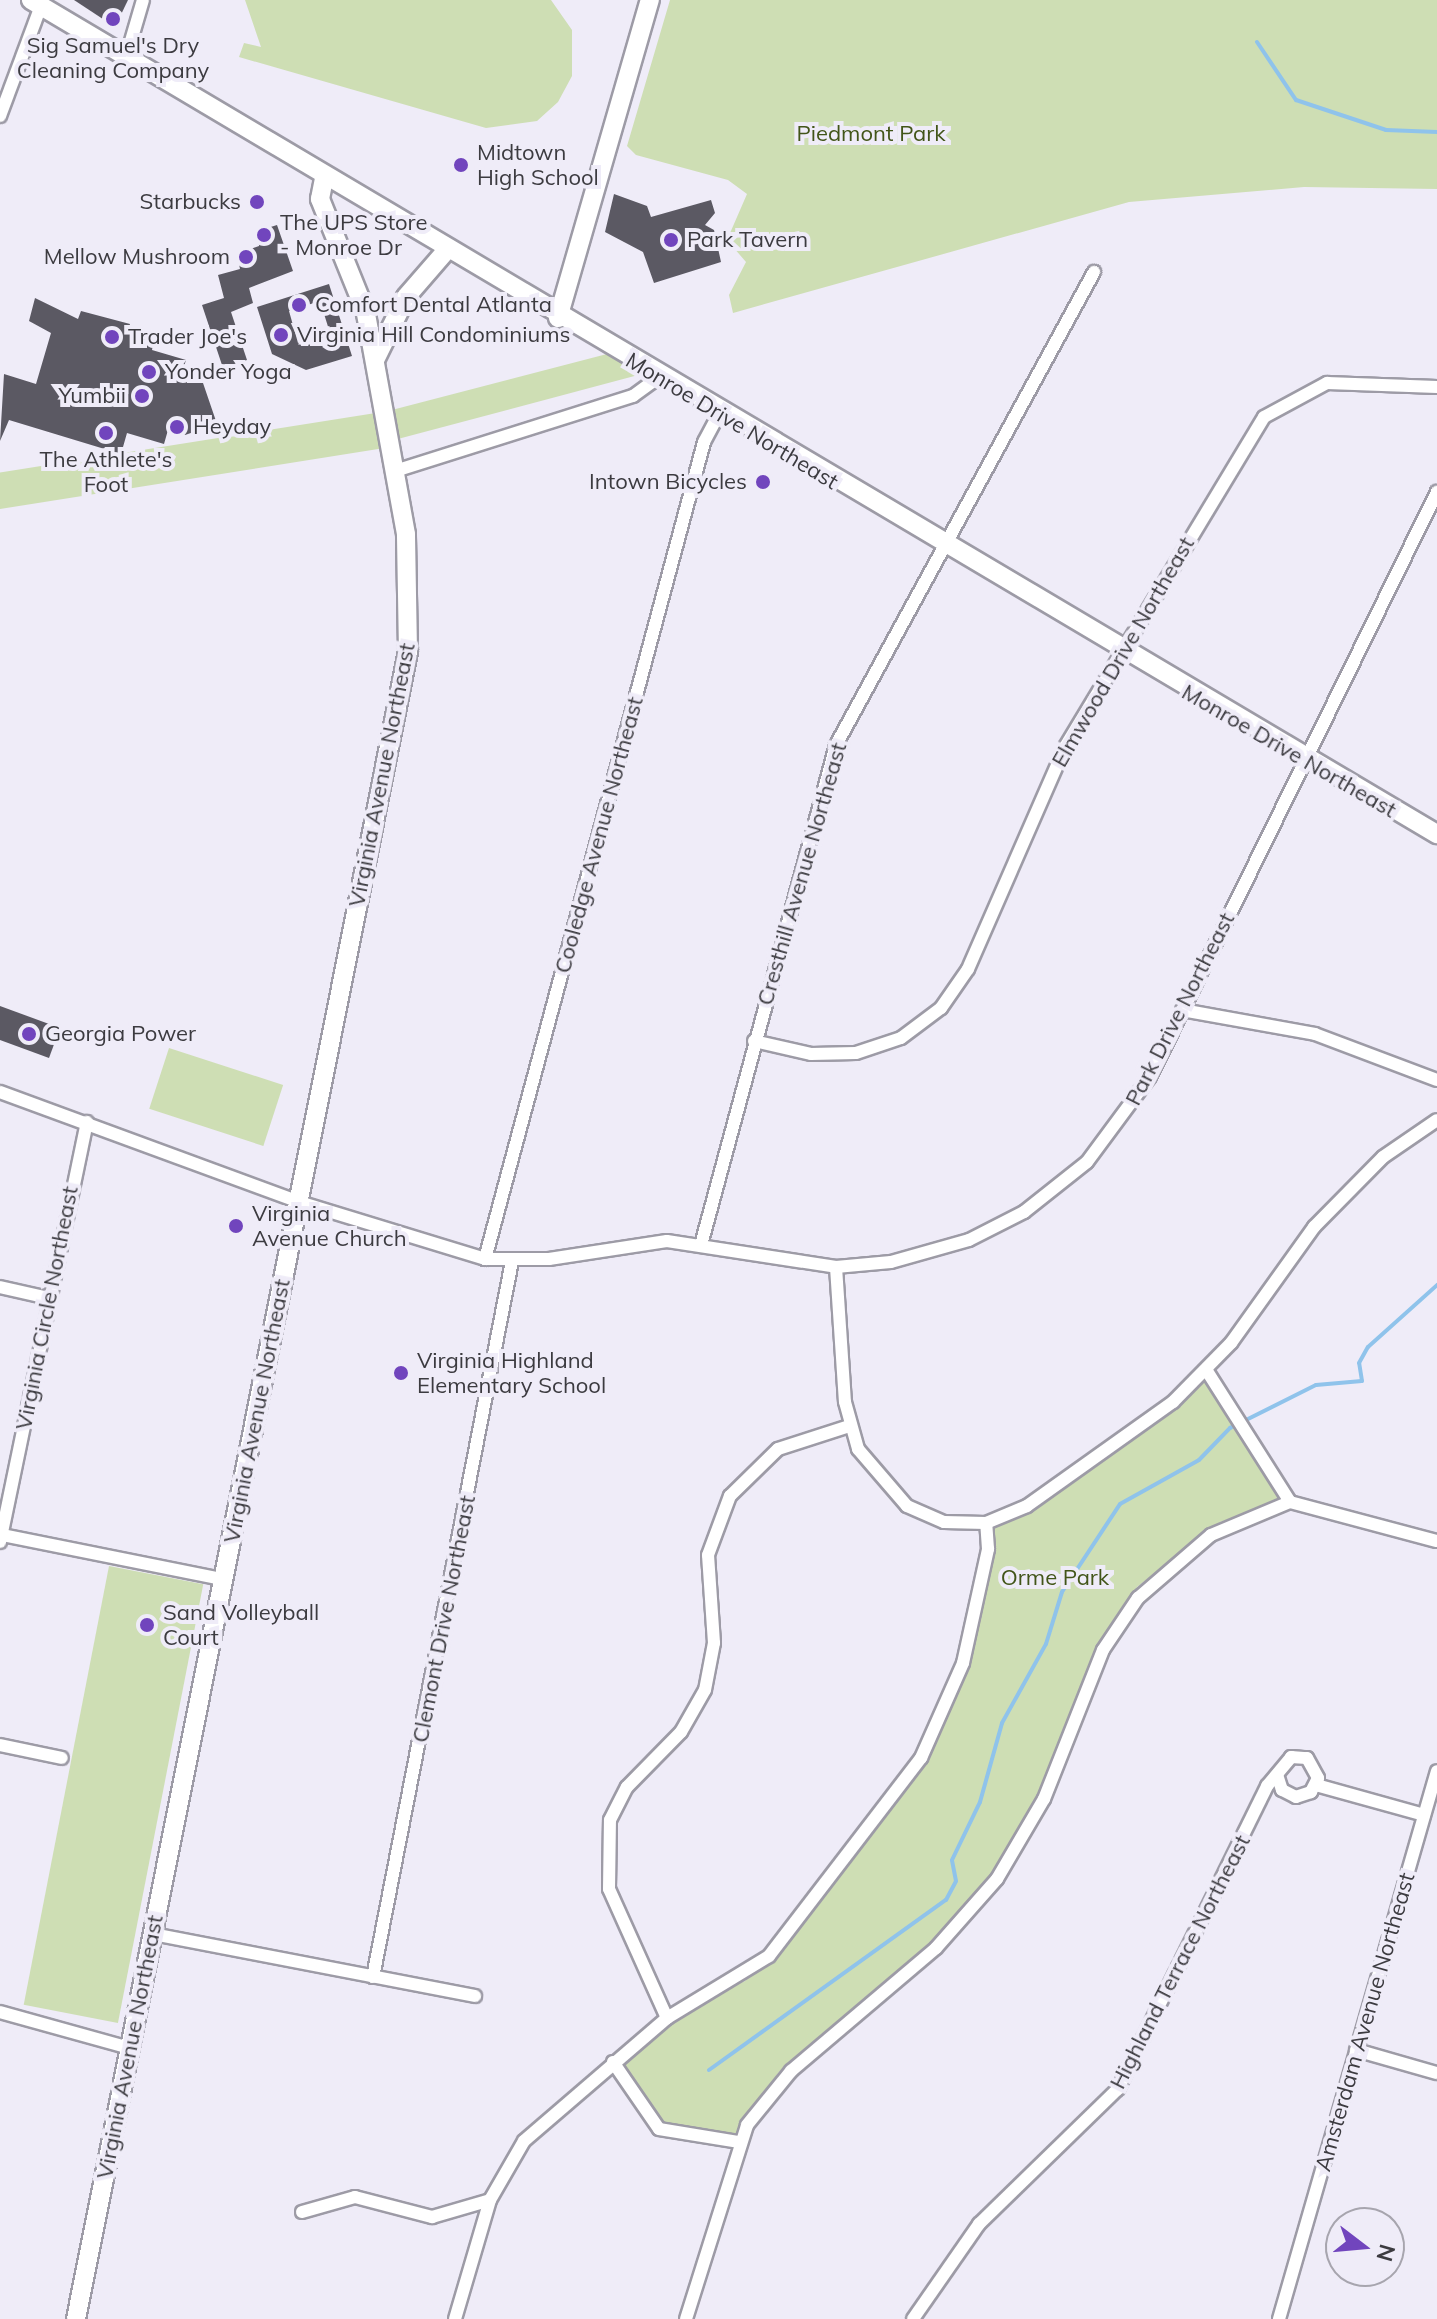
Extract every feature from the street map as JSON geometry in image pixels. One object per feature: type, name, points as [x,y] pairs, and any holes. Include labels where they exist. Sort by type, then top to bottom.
[{"type":"street","points":[[126,58],[143,0]]},
{"type":"street","points":[[558,318],[650,0]]},
{"type":"street","points":[[0,116],[36,3]]},
{"type":"street","name":"Monroe Drive Northeast","points":[[36,3],[324,179],[1120,652],[1437,834]]},
{"type":"street","name":"Virginia Avenue Northeast","points":[[76,2319],[408,651],[410,568],[395,471],[360,287],[320,199],[324,179]]},
{"type":"street","points":[[375,360],[397,310],[446,251]]},
{"type":"street","name":"Cresthill Avenue Northeast","points":[[701,1245],[836,745],[1094,272]]},
{"type":"street","points":[[395,471],[633,396],[659,377]]},
{"type":"street","name":"Elmwood Drive Northeast","points":[[754,1041],[811,1054],[856,1053],[901,1038],[941,1008],[968,969],[1065,747],[1252,432],[1282,401],[1327,383],[1437,387]]},
{"type":"street","name":"Cooledge Avenue Northeast","points":[[485,1259],[704,442],[719,414]]},
{"type":"street","name":"Park Drive Northeast","points":[[0,1092],[299,1202],[485,1259],[512,1261],[633,1241],[701,1245],[836,1267],[945,1249],[1050,1194],[1123,1119],[1182,1010],[1302,758],[1437,492]]},
{"type":"street","points":[[1182,1010],[1315,1034],[1437,1080]]},
{"type":"street","points":[[836,1267],[849,1426],[870,1469],[907,1506],[944,1522],[986,1523],[1027,1506],[1207,1371],[1314,1227],[1383,1157],[1437,1120]]},
{"type":"street","name":"Virginia Circle Northeast","points":[[1,1539],[87,1122]]},
{"type":"street","name":"Clemont Drive Northeast","points":[[373,1977],[512,1261]]},
{"type":"street","points":[[0,1287],[49,1298]]},
{"type":"street","points":[[1207,1371],[1256,1442],[1290,1502]]},
{"type":"street","points":[[667,2018],[609,1889],[610,1820],[627,1787],[681,1732],[705,1690],[714,1643],[708,1555],[730,1496],[778,1449],[849,1426]]},
{"type":"street","points":[[686,2319],[738,2142],[791,2071],[936,1948],[997,1879],[1044,1799],[1103,1650],[1138,1598],[1211,1535],[1290,1502],[1437,1541]]},
{"type":"street","points":[[455,2319],[490,2200],[524,2141],[667,2018],[769,1956],[921,1758],[963,1663],[988,1549],[986,1523]]},
{"type":"street","points":[[1,1539],[223,1579]]},
{"type":"street","points":[[0,1745],[62,1758]]},
{"type":"street","points":[[1316,1785],[1317,1770],[1307,1758],[1291,1757],[1277,1775],[1282,1790],[1296,1797],[1316,1785],[1424,1815]]},
{"type":"street","name":"Amsterdam Avenue Northeast","points":[[1279,2319],[1437,1771]]},
{"type":"street","name":"Highland Terrace Northeast","points":[[913,2319],[979,2224],[1118,2089],[1277,1775]]},
{"type":"street","points":[[153,1934],[475,1996]]},
{"type":"street","points":[[0,2012],[130,2048]]},
{"type":"street","points":[[1356,2050],[1437,2073]]},
{"type":"street","points":[[613,2062],[659,2129],[738,2142]]},
{"type":"street","points":[[302,2212],[355,2197],[432,2217],[490,2200]]},
{"type":"green space","points":[[245,0],[551,0],[572,30],[572,76],[558,102],[537,121],[486,128],[239,57],[244,43],[261,47]]},
{"type":"green space","name":"Piedmont Park","points":[[670,0],[1437,0],[1437,189],[1304,187],[1129,202],[733,313],[729,295],[746,262],[727,240],[747,194],[728,180],[636,155],[627,146]]},
{"type":"green space","points":[[607,354],[642,374],[394,440],[388,411]]},
{"type":"green space","points":[[382,412],[388,448],[0,509],[0,473]]},
{"type":"green space","points":[[169,1048],[283,1085],[263,1146],[149,1109]]},
{"type":"green space","name":"Orme Park","points":[[1204,1372],[1287,1500],[1220,1522],[1137,1587],[1084,1688],[1020,1840],[937,1941],[779,2072],[737,2134],[696,2137],[645,2118],[614,2054],[682,2008],[745,1981],[845,1860],[930,1734],[968,1639],[982,1534]]},
{"type":"green space","points":[[109,1566],[203,1584],[118,2023],[24,2005]]},
{"type":"building","name":"Sig Samuel's Dry Cleaning Company","points":[[74,0],[128,0],[115,27]]},
{"type":"building","name":"Park Tavern","points":[[614,194],[647,206],[651,217],[711,200],[715,213],[705,225],[714,230],[721,262],[654,283],[643,252],[605,232]]},
{"type":"building","points":[[277,225],[293,271],[249,288],[253,303],[231,312],[247,360],[223,368],[202,305],[224,298],[218,275],[240,269],[237,254],[259,246],[258,231]]},
{"type":"building","name":"Virginia Hill Condominiums","points":[[329,284],[352,356],[306,370],[272,354],[257,307]],"holes":[[[320,301],[330,333],[298,343],[289,311]]]},
{"type":"building","points":[[35,298],[78,319],[81,311],[130,324],[128,331],[154,339],[152,350],[186,360],[181,376],[203,383],[217,424],[185,435],[168,430],[164,444],[127,433],[121,454],[9,420],[0,441],[4,374],[36,384],[51,333],[29,321]]},
{"type":"building","name":"Georgia Power","points":[[0,1006],[60,1028],[49,1058],[0,1040]]},
{"type":"waterway","points":[[1257,42],[1296,100],[1386,130],[1437,132]]},
{"type":"waterway","points":[[709,2070],[946,1900],[956,1881],[952,1860],[980,1802],[1002,1723],[1046,1644],[1062,1592],[1120,1504],[1199,1460],[1230,1428],[1316,1385],[1362,1381],[1359,1363],[1368,1347],[1437,1285]]},
{"type":"place","name":"Sig Samuel's Dry Cleaning Company","points":[[113,19]]},
{"type":"place","name":"Midtown High School","points":[[461,165]]},
{"type":"place","name":"Starbucks","points":[[257,202]]},
{"type":"place","name":"The UPS Store - Monroe Dr","points":[[264,235]]},
{"type":"place","name":"Park Tavern","points":[[671,240]]},
{"type":"place","name":"Mellow Mushroom","points":[[246,257]]},
{"type":"place","name":"Comfort Dental Atlanta","points":[[299,305]]},
{"type":"place","name":"Virginia Hill Condominiums","points":[[281,335]]},
{"type":"place","name":"Trader Joe's","points":[[112,337]]},
{"type":"place","name":"Yonder Yoga","points":[[149,372]]},
{"type":"place","name":"Yumbii","points":[[142,396]]},
{"type":"place","name":"Heyday","points":[[177,427]]},
{"type":"place","name":"The Athlete's Foot","points":[[106,433]]},
{"type":"place","name":"Intown Bicycles","points":[[763,482]]},
{"type":"place","name":"Georgia Power","points":[[29,1034]]},
{"type":"place","name":"Virginia Avenue Church","points":[[236,1226]]},
{"type":"place","name":"Virginia Highland Elementary School","points":[[401,1373]]},
{"type":"place","name":"Sand Volleyball Court","points":[[147,1625]]}]
